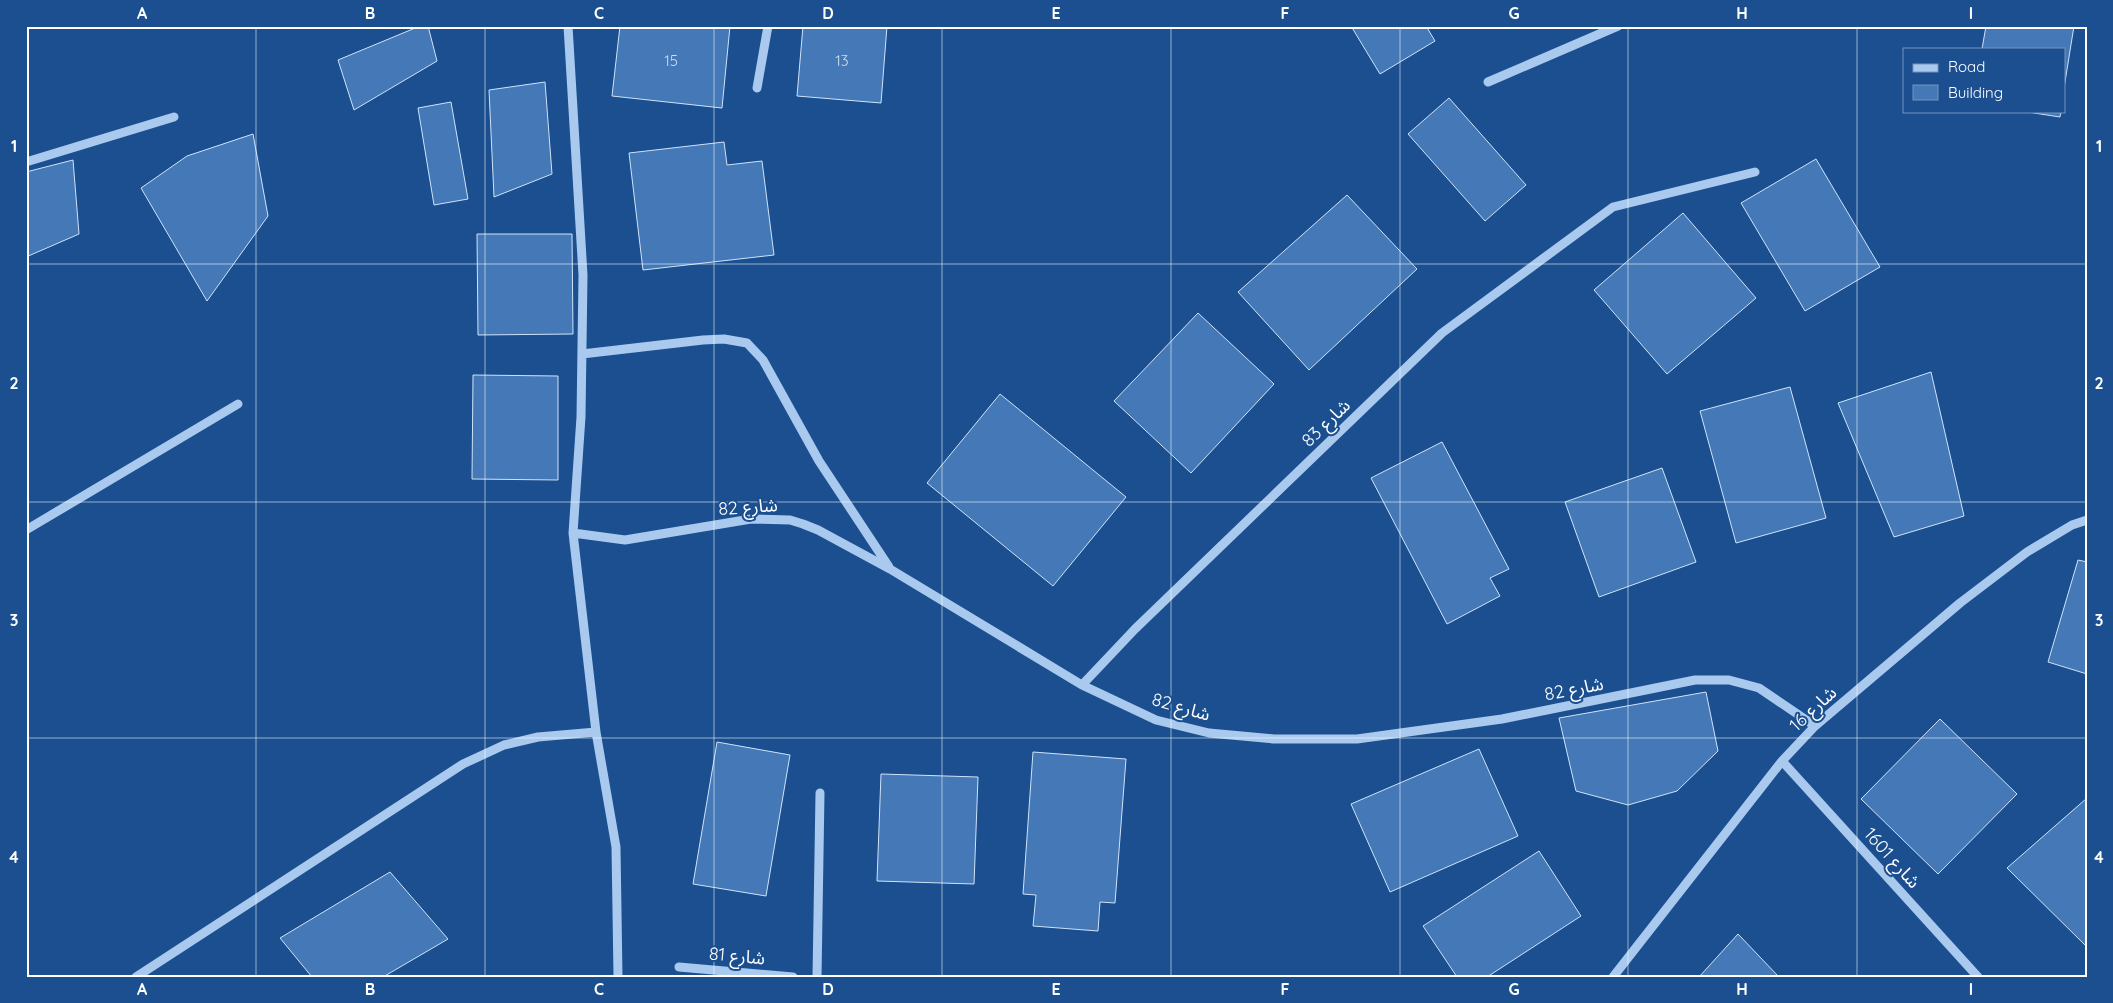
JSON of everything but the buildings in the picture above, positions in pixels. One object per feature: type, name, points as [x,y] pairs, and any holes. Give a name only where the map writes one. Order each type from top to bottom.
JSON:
[{"type":"street","points":[[568,26],[583,275],[582,417],[573,533],[596,732],[616,847],[618,977]]},
{"type":"street","points":[[757,88],[768,26]]},
{"type":"street","points":[[1488,82],[1618,26]]},
{"type":"street","points":[[26,162],[174,117]]},
{"type":"street","name":"شارع 83","points":[[1082,685],[1135,629],[1442,333],[1614,207],[1755,172]]},
{"type":"street","points":[[582,354],[717,339],[747,343],[762,360],[819,461],[890,569]]},
{"type":"street","points":[[26,530],[238,404]]},
{"type":"street","name":"شارع 82","points":[[573,533],[625,540],[751,519],[790,520],[818,530],[890,569],[1082,685],[1156,720],[1209,733],[1274,739],[1358,739],[1502,719],[1694,680],[1730,680],[1759,688],[1815,726]]},
{"type":"street","name":"شارع 16","points":[[1613,977],[1782,761],[1815,726],[1960,603],[2027,552],[2072,525],[2087,520]]},
{"type":"street","points":[[136,977],[463,764],[504,745],[538,737],[596,732]]},
{"type":"street","name":"شارع 1601","points":[[1782,761],[1978,977]]},
{"type":"street","points":[[817,977],[820,794]]},
{"type":"street","name":"شارع 81","points":[[679,967],[793,977]]}]
